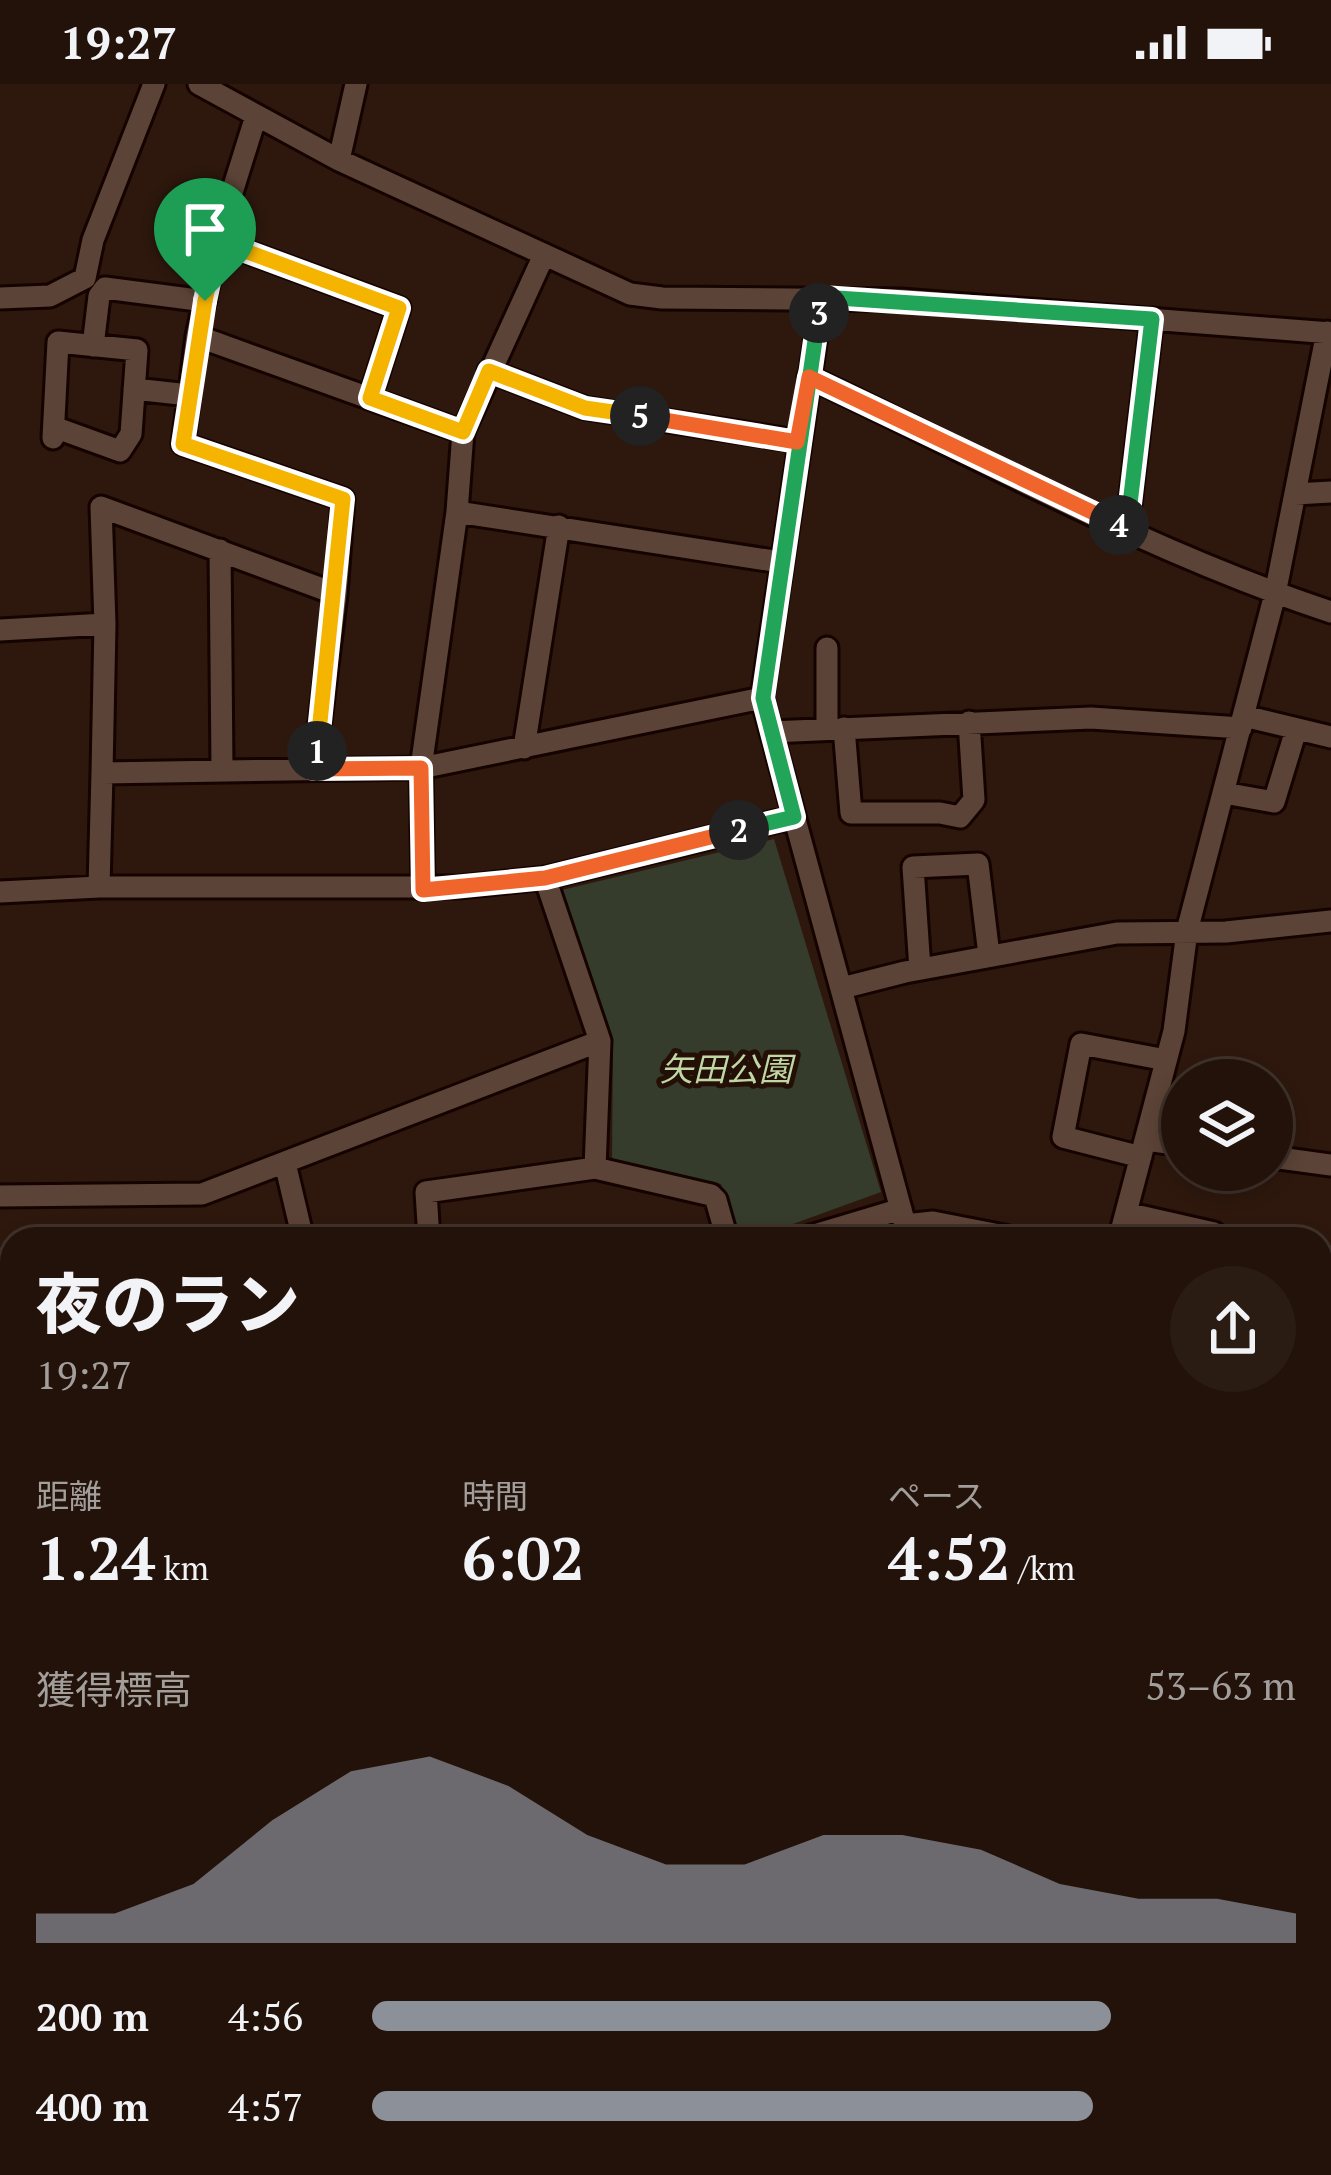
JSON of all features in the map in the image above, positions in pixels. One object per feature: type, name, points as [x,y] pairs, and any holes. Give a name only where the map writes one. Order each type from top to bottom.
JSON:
[{"type":"street","points":[[0,298],[50,296],[85,278],[93,240],[154,84]]},
{"type":"street","points":[[199,84],[339,160],[630,294],[822,297],[1329,333],[1275,593],[1186,931],[1166,1059]]},
{"type":"street","points":[[339,160],[356,84]]},
{"type":"street","points":[[256,116],[218,241],[197,336],[183,444],[343,499],[314,769]]},
{"type":"street","points":[[218,241],[399,308],[370,398]]},
{"type":"street","points":[[423,890],[421,768],[457,512],[463,432],[544,255]]},
{"type":"street","points":[[93,346],[99,296],[105,288],[205,301]]},
{"type":"street","points":[[822,297],[797,442],[763,698],[905,1224],[958,1227]]},
{"type":"street","points":[[1127,529],[1152,319]]},
{"type":"street","points":[[197,336],[463,432]]},
{"type":"street","points":[[58,342],[93,346],[137,350],[131,434],[120,451],[54,433],[58,342]]},
{"type":"street","points":[[489,371],[585,408],[797,442]]},
{"type":"street","points":[[809,377],[1127,529],[1331,612]]},
{"type":"street","points":[[134,388],[189,395]]},
{"type":"street","points":[[1295,494],[1331,492]]},
{"type":"street","points":[[99,887],[105,623],[101,507],[336,594]]},
{"type":"street","points":[[457,512],[780,562]]},
{"type":"street","points":[[524,748],[559,526]]},
{"type":"street","points":[[220,550],[222,769]]},
{"type":"street","points":[[0,630],[105,623]]},
{"type":"street","points":[[827,647],[851,813],[940,813],[960,818],[974,800],[969,722]]},
{"type":"street","points":[[102,773],[421,768],[763,698]]},
{"type":"street","points":[[771,732],[1091,718],[1242,722],[1331,737]]},
{"type":"street","points":[[1224,793],[1274,802],[1296,730]]},
{"type":"street","points":[[0,892],[99,887],[423,890],[545,878],[794,817]]},
{"type":"street","points":[[920,969],[913,867],[978,864],[989,955]]},
{"type":"street","points":[[545,878],[600,1041],[595,1168]]},
{"type":"street","points":[[842,988],[1117,933],[1226,932],[1331,920]]},
{"type":"street","points":[[0,1196],[202,1194],[600,1041]]},
{"type":"street","points":[[1161,1059],[1081,1044],[1063,1137],[1143,1149],[1161,1147]]},
{"type":"street","points":[[1122,1227],[1143,1149],[1161,1110]]},
{"type":"street","points":[[1293,1160],[1331,1165]]},
{"type":"street","points":[[285,1163],[300,1227]]},
{"type":"street","points":[[427,1227],[426,1192],[595,1168],[711,1195],[724,1227]]},
{"type":"street","points":[[1126,1213],[1188,1227]]},
{"type":"green space","name":"矢田公園","points":[[774,839],[881,1192],[785,1227],[733,1227],[721,1184],[612,1161],[613,1041],[562,890]]},
{"type":"route","points":[[205,301],[183,444],[343,499],[314,769],[421,768],[423,890],[545,878],[794,817],[763,698],[797,442],[822,297],[1152,319],[1127,529],[809,377],[797,442],[585,408],[489,371],[463,432],[370,398],[399,308],[218,241],[205,301]]}]
